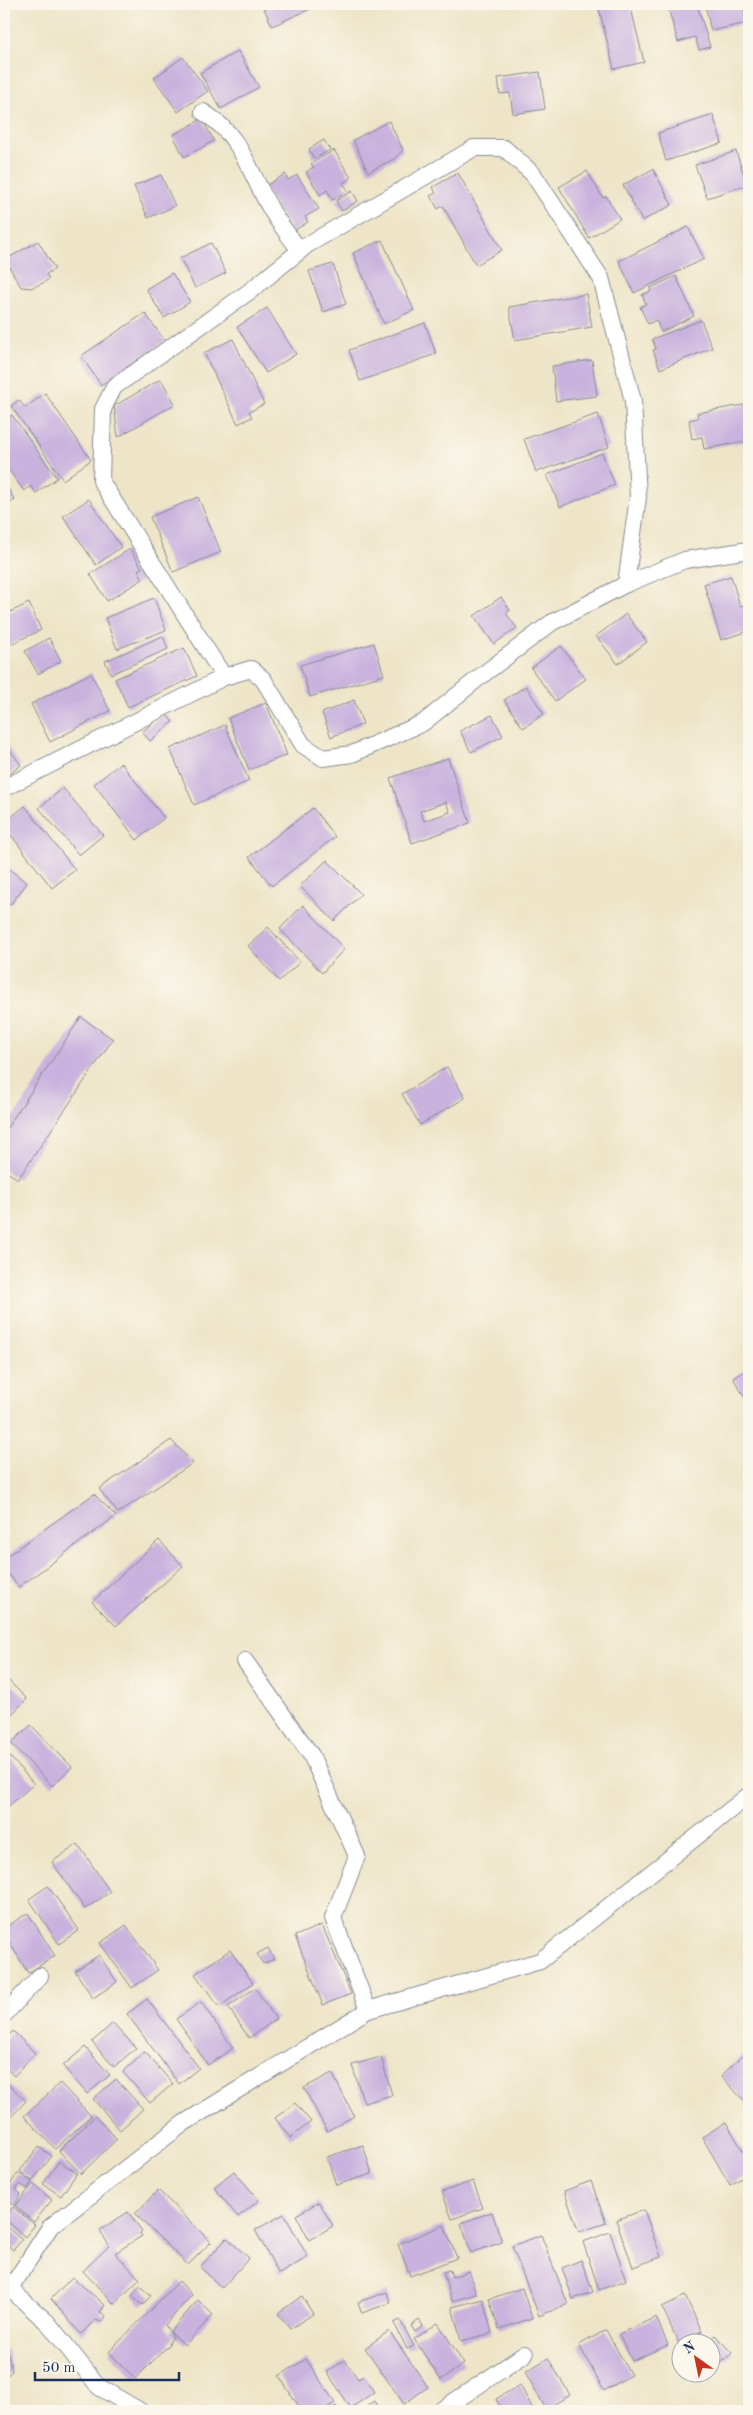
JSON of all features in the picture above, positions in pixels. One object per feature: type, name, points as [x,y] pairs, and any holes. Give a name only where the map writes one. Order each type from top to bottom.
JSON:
[{"type":"street","points":[[203,112],[218,122],[235,140],[269,207],[300,251]]},
{"type":"street","points":[[224,677],[101,481],[103,409],[114,387],[250,291],[300,251],[474,148],[504,148],[533,174],[601,278],[633,401],[638,496],[626,584]]},
{"type":"street","points":[[4,788],[224,677],[251,669],[263,679],[303,745],[324,758],[352,754],[423,723],[551,623],[626,584],[685,560],[749,550]]},
{"type":"street","points":[[246,1661],[311,1755],[357,1856],[334,1918],[368,2010]]},
{"type":"street","points":[[140,2411],[98,2387],[48,2323],[7,2291],[50,2226],[184,2123],[368,2010],[540,1961],[749,1795]]},
{"type":"street","points":[[4,2015],[40,1976]]},
{"type":"street","points":[[440,2411],[525,2354]]},
{"type":"building","points":[[262,4],[316,4],[317,6],[272,26]]},
{"type":"building","points":[[630,4],[644,62],[614,69],[599,9]]},
{"type":"building","points":[[667,4],[697,4],[710,47],[699,50],[695,37],[678,42]]},
{"type":"building","points":[[705,4],[743,4],[747,23],[711,31]]},
{"type":"building","points":[[238,51],[259,87],[221,109],[200,73]]},
{"type":"building","points":[[183,57],[208,91],[178,112],[154,78]]},
{"type":"building","points":[[540,72],[545,109],[513,114],[510,93],[500,94],[498,78]]},
{"type":"building","points":[[713,115],[722,143],[666,161],[658,133]]},
{"type":"building","points":[[202,119],[214,141],[184,157],[173,135]]},
{"type":"building","points":[[389,121],[403,150],[394,159],[368,172],[353,140]]},
{"type":"building","points":[[324,140],[330,150],[314,159],[309,149]]},
{"type":"building","points":[[334,150],[351,178],[343,183],[348,190],[333,200],[327,190],[320,195],[306,172],[314,167],[311,164]]},
{"type":"building","points":[[736,151],[747,185],[707,198],[695,165]]},
{"type":"building","points":[[653,169],[672,205],[642,221],[623,185]]},
{"type":"building","points":[[587,171],[603,198],[606,196],[620,219],[589,238],[559,187]]},
{"type":"building","points":[[458,173],[502,250],[476,265],[443,206],[438,209],[430,196],[436,193],[433,187]]},
{"type":"building","points":[[285,174],[288,180],[297,175],[319,209],[305,217],[308,222],[292,232],[264,187]]},
{"type":"building","points":[[161,175],[175,206],[148,218],[134,186]]},
{"type":"building","points":[[352,191],[358,201],[342,211],[336,201]]},
{"type":"building","points":[[688,227],[704,259],[634,293],[619,261]]},
{"type":"building","points":[[382,240],[414,310],[384,324],[353,253]]},
{"type":"building","points":[[38,241],[55,269],[46,274],[49,279],[43,283],[31,288],[21,287],[5,260]]},
{"type":"building","points":[[211,243],[226,273],[195,288],[180,258]]},
{"type":"building","points":[[333,264],[346,304],[323,312],[309,271]]},
{"type":"building","points":[[172,273],[190,302],[164,318],[146,289]]},
{"type":"building","points":[[676,276],[694,316],[661,332],[656,320],[648,324],[640,307],[646,304],[642,295],[651,291],[650,288]]},
{"type":"building","points":[[586,294],[592,327],[515,340],[509,307]]},
{"type":"building","points":[[267,308],[296,354],[266,373],[237,327]]},
{"type":"building","points":[[145,313],[165,341],[101,385],[81,356]]},
{"type":"building","points":[[701,320],[712,348],[660,369],[653,350],[656,349],[652,339]]},
{"type":"building","points":[[425,323],[436,354],[360,381],[349,350]]},
{"type":"building","points":[[233,339],[264,404],[249,412],[252,417],[238,424],[204,353]]},
{"type":"building","points":[[592,360],[597,396],[556,401],[552,366]]},
{"type":"building","points":[[161,379],[175,404],[118,437],[114,406]]},
{"type":"building","points":[[45,393],[91,460],[63,480],[11,406],[19,400],[25,408]]},
{"type":"building","points":[[749,404],[749,441],[704,449],[702,437],[692,439],[689,420],[698,418],[697,413]]},
{"type":"building","points":[[598,414],[609,447],[536,472],[524,439]]},
{"type":"building","points":[[12,415],[57,478],[36,493],[31,486],[24,491],[4,463],[4,421]]},
{"type":"building","points":[[602,453],[615,485],[560,507],[547,475]]},
{"type":"building","points":[[4,482],[15,500],[4,507]]},
{"type":"building","points":[[198,497],[221,552],[173,572],[150,517]]},
{"type":"building","points":[[89,499],[121,547],[96,565],[63,516]]},
{"type":"building","points":[[130,549],[142,568],[138,570],[143,579],[107,601],[90,574]]},
{"type":"building","points":[[731,576],[740,606],[749,603],[749,631],[721,640],[704,584]]},
{"type":"building","points":[[501,597],[510,610],[506,613],[517,628],[494,644],[474,616]]},
{"type":"building","points":[[154,598],[166,630],[117,649],[105,618]]},
{"type":"building","points":[[29,603],[41,630],[4,647],[4,615]]},
{"type":"building","points":[[626,614],[647,642],[618,664],[596,636]]},
{"type":"building","points":[[163,636],[168,649],[111,674],[105,661]]},
{"type":"building","points":[[49,638],[61,661],[38,674],[25,651]]},
{"type":"building","points":[[374,643],[384,675],[310,697],[300,665]]},
{"type":"building","points":[[561,646],[586,679],[555,701],[531,668]]},
{"type":"building","points":[[184,648],[197,676],[128,707],[115,679]]},
{"type":"building","points":[[91,673],[110,711],[50,742],[31,704]]},
{"type":"building","points":[[526,686],[544,714],[523,728],[504,700]]},
{"type":"building","points":[[354,700],[363,724],[331,737],[322,713]]},
{"type":"building","points":[[266,703],[287,755],[249,770],[228,718]]},
{"type":"building","points":[[165,713],[173,722],[150,741],[142,732]]},
{"type":"building","points":[[492,715],[503,736],[471,752],[460,731]]},
{"type":"building","points":[[225,725],[249,781],[194,805],[170,749]]},
{"type":"building","points":[[7,746],[21,765],[6,777],[4,774],[4,748]]},
{"type":"building","points":[[448,758],[470,823],[412,843],[390,778]],"holes":[[[446,802],[450,812],[424,821],[420,811]]]},
{"type":"building","points":[[121,763],[164,818],[137,840],[94,784]]},
{"type":"building","points":[[63,788],[103,835],[79,855],[39,808]]},
{"type":"building","points":[[25,806],[75,870],[52,888],[4,826],[4,823]]},
{"type":"building","points":[[313,808],[335,837],[272,886],[249,857]]},
{"type":"building","points":[[327,860],[361,894],[334,921],[300,886]]},
{"type":"building","points":[[4,865],[27,883],[10,905],[4,900]]},
{"type":"building","points":[[303,905],[344,949],[322,973],[280,929]]},
{"type":"building","points":[[268,927],[300,962],[279,981],[248,946]]},
{"type":"building","points":[[81,1017],[113,1039],[18,1179],[4,1170],[4,1132]]},
{"type":"building","points":[[447,1067],[465,1098],[420,1125],[402,1094]]},
{"type":"building","points":[[749,1368],[749,1404],[733,1378]]},
{"type":"building","points":[[171,1440],[193,1463],[118,1513],[99,1489]]},
{"type":"building","points":[[94,1494],[116,1516],[19,1587],[4,1568],[4,1558]]},
{"type":"building","points":[[159,1540],[183,1566],[116,1626],[92,1602]]},
{"type":"building","points":[[4,1676],[27,1699],[6,1720],[4,1717]]},
{"type":"building","points":[[31,1725],[72,1767],[52,1786],[11,1743]]},
{"type":"building","points":[[4,1750],[34,1784],[5,1809],[4,1807]]},
{"type":"building","points":[[78,1844],[110,1892],[85,1909],[52,1862]]},
{"type":"building","points":[[48,1886],[79,1930],[59,1944],[29,1899]]},
{"type":"building","points":[[28,1913],[55,1956],[28,1973],[4,1933],[4,1928]]},
{"type":"building","points":[[126,1925],[158,1970],[132,1988],[100,1943]]},
{"type":"building","points":[[322,1925],[351,1994],[323,2005],[295,1936]]},
{"type":"building","points":[[268,1948],[274,1959],[263,1964],[257,1954]]},
{"type":"building","points":[[4,1950],[9,1957],[4,1961]]},
{"type":"building","points":[[230,1950],[253,1983],[219,2007],[195,1974]]},
{"type":"building","points":[[99,1955],[117,1982],[93,1998],[75,1971]]},
{"type":"building","points":[[255,1988],[276,2019],[249,2038],[228,2007]]},
{"type":"building","points":[[147,1999],[199,2068],[179,2084],[127,2014]]},
{"type":"building","points":[[201,2002],[233,2048],[208,2065],[176,2019]]},
{"type":"building","points":[[113,2023],[136,2048],[114,2067],[92,2042]]},
{"type":"building","points":[[13,2031],[35,2053],[14,2076],[4,2066],[4,2041]]},
{"type":"building","points":[[85,2047],[110,2075],[87,2094],[63,2066]]},
{"type":"building","points":[[749,2051],[748,2105],[721,2076]]},
{"type":"building","points":[[145,2052],[173,2084],[150,2103],[123,2072]]},
{"type":"building","points":[[381,2057],[392,2095],[364,2103],[352,2065]]},
{"type":"building","points":[[332,2073],[354,2116],[327,2131],[304,2088]]},
{"type":"building","points":[[116,2079],[143,2109],[120,2130],[93,2099]]},
{"type":"building","points":[[4,2080],[26,2101],[4,2124]]},
{"type":"building","points":[[60,2083],[91,2116],[55,2149],[24,2116]]},
{"type":"building","points":[[295,2103],[311,2122],[290,2138],[275,2118]]},
{"type":"building","points":[[95,2116],[117,2139],[81,2174],[59,2151]]},
{"type":"building","points":[[726,2122],[749,2161],[749,2174],[730,2185],[702,2137]]},
{"type":"building","points":[[363,2145],[372,2174],[336,2185],[327,2157]]},
{"type":"building","points":[[39,2147],[52,2156],[32,2181],[20,2171]]},
{"type":"building","points":[[59,2161],[77,2173],[61,2196],[43,2184]]},
{"type":"building","points":[[234,2171],[259,2200],[238,2217],[214,2187]]},
{"type":"building","points":[[18,2173],[32,2182],[27,2189],[20,2184],[16,2190],[21,2194],[14,2205],[4,2197],[4,2193]]},
{"type":"building","points":[[473,2181],[483,2208],[452,2219],[442,2192]]},
{"type":"building","points":[[591,2181],[606,2223],[579,2232],[564,2191]]},
{"type":"building","points":[[33,2184],[52,2200],[34,2222],[15,2206]]},
{"type":"building","points":[[158,2190],[211,2242],[188,2265],[135,2214]]},
{"type":"building","points":[[319,2202],[333,2226],[309,2240],[296,2215]]},
{"type":"building","points":[[13,2207],[35,2225],[25,2237],[4,2218]]},
{"type":"building","points":[[644,2210],[661,2257],[633,2267],[616,2220]]},
{"type":"building","points":[[128,2212],[142,2231],[140,2233],[142,2236],[115,2253],[140,2279],[114,2304],[83,2271],[109,2246],[100,2230]]},
{"type":"building","points":[[492,2212],[502,2242],[471,2253],[461,2223]]},
{"type":"building","points":[[284,2214],[308,2257],[279,2274],[255,2230]]},
{"type":"building","points":[[444,2225],[457,2258],[410,2276],[398,2244]]},
{"type":"building","points":[[8,2228],[22,2240],[13,2250],[4,2242],[4,2232]]},
{"type":"building","points":[[610,2232],[626,2280],[599,2290],[583,2242]]},
{"type":"building","points":[[541,2235],[568,2304],[539,2316],[512,2246]]},
{"type":"building","points":[[227,2238],[249,2258],[222,2288],[200,2267]]},
{"type":"building","points":[[581,2260],[593,2292],[573,2299],[562,2268]]},
{"type":"building","points":[[450,2270],[452,2277],[469,2271],[476,2294],[452,2301],[443,2272]]},
{"type":"building","points":[[72,2277],[105,2305],[100,2312],[106,2316],[102,2322],[95,2320],[81,2334],[51,2299]]},
{"type":"building","points":[[179,2281],[192,2295],[165,2325],[173,2337],[169,2342],[170,2344],[135,2379],[109,2352]]},
{"type":"building","points":[[140,2286],[151,2296],[142,2305],[132,2296]]},
{"type":"building","points":[[522,2288],[532,2318],[499,2329],[489,2299]]},
{"type":"building","points":[[387,2292],[390,2303],[362,2313],[358,2302]]},
{"type":"building","points":[[302,2296],[313,2314],[290,2329],[278,2313]]},
{"type":"building","points":[[685,2296],[702,2331],[673,2332],[662,2307]]},
{"type":"building","points":[[483,2299],[492,2333],[461,2341],[452,2307]]},
{"type":"building","points":[[198,2300],[213,2315],[185,2345],[170,2332]]},
{"type":"building","points":[[656,2317],[668,2345],[632,2361],[619,2334]]},
{"type":"building","points":[[400,2320],[414,2346],[407,2349],[394,2323]]},
{"type":"building","points":[[419,2320],[423,2326],[415,2332],[411,2326]]},
{"type":"building","points":[[438,2323],[464,2364],[441,2380],[414,2339]]},
{"type":"building","points":[[606,2330],[631,2375],[604,2391],[579,2345]]},
{"type":"building","points":[[389,2331],[428,2387],[404,2404],[365,2348]]},
{"type":"building","points":[[720,2340],[732,2353],[720,2364]]},
{"type":"building","points":[[4,2347],[7,2351],[12,2371],[4,2378]]},
{"type":"building","points":[[548,2358],[570,2395],[546,2409],[525,2372]]},
{"type":"building","points":[[306,2359],[335,2403],[322,2411],[302,2411],[279,2376]]},
{"type":"building","points":[[345,2360],[358,2379],[364,2376],[374,2392],[351,2408],[327,2372]]},
{"type":"building","points":[[520,2385],[534,2411],[503,2411],[496,2399]]},
{"type":"building","points":[[375,2401],[381,2411],[360,2411]]},
{"type":"building","points":[[336,2406],[339,2411],[329,2411]]}]
